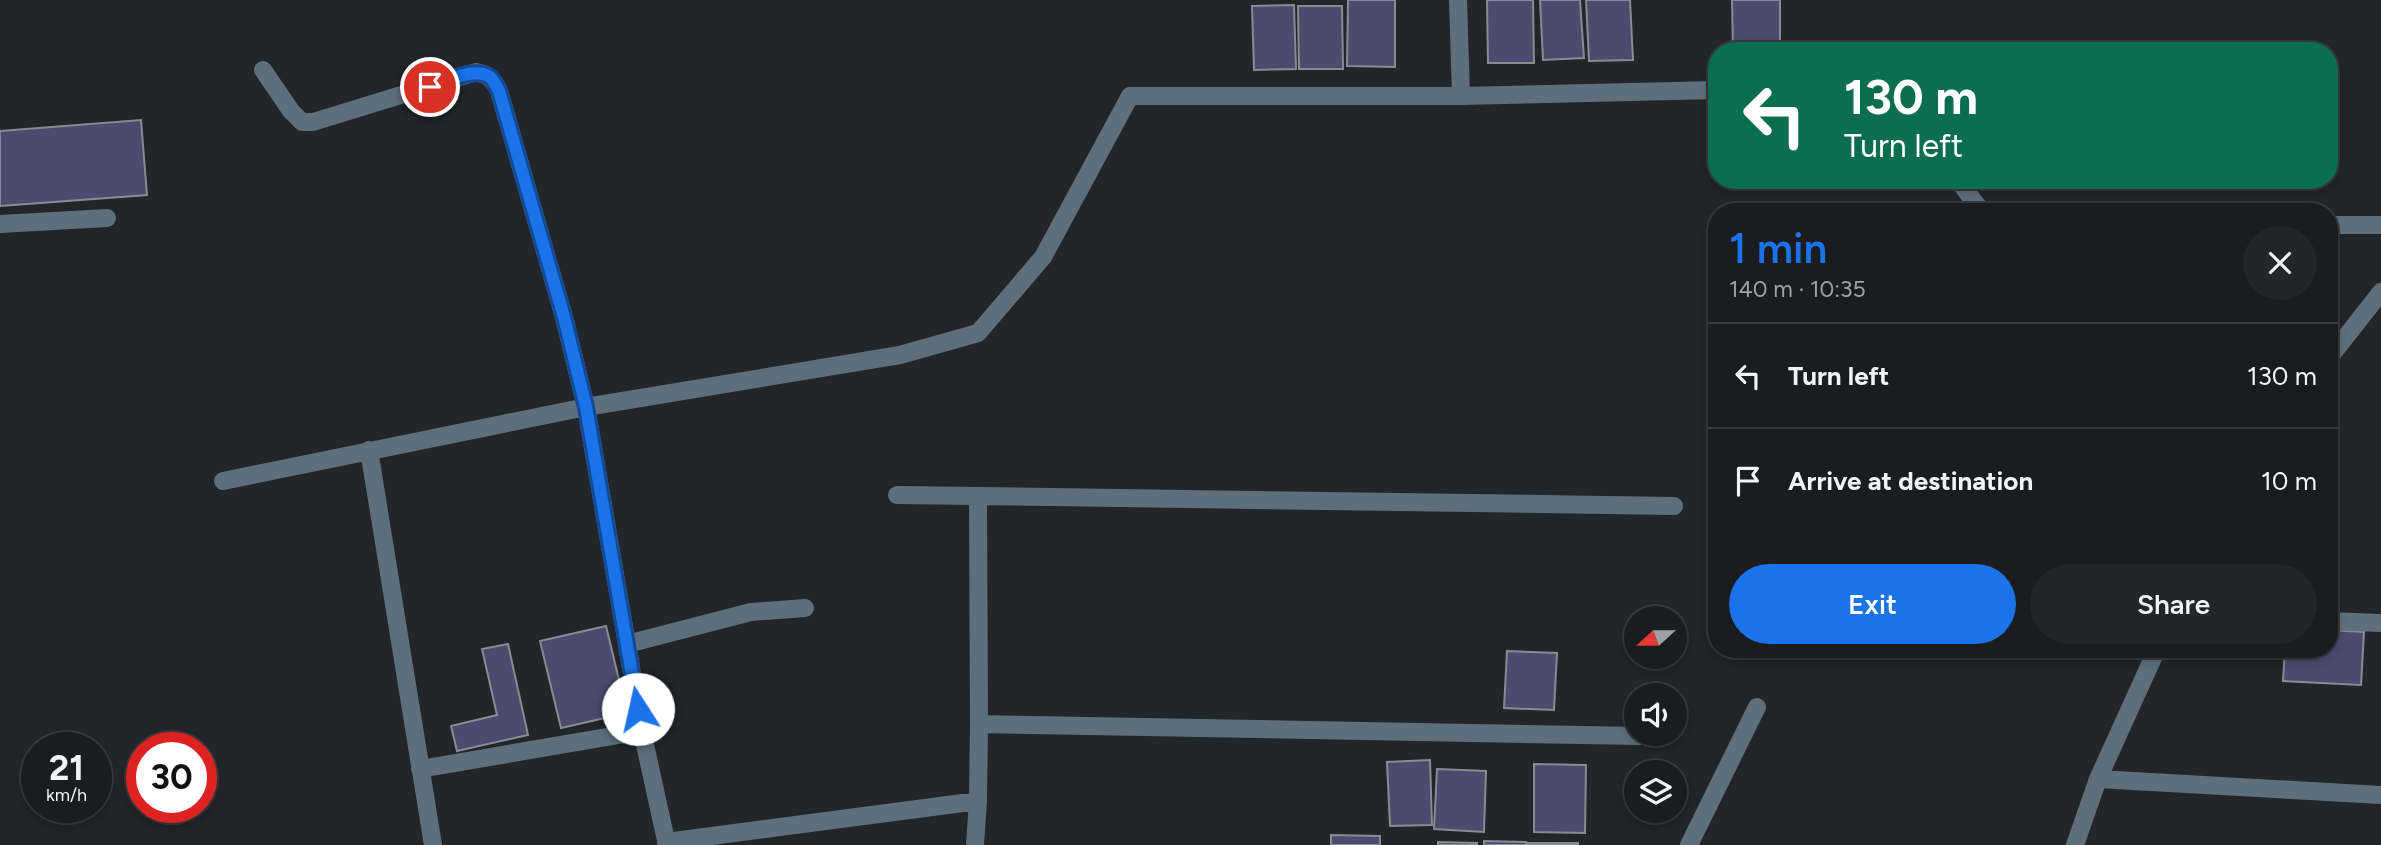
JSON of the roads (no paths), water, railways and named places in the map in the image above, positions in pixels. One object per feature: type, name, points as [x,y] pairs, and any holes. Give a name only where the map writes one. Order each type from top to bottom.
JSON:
[{"type":"street","points":[[1458,0],[1461,96]]},
{"type":"street","points":[[263,70],[291,111],[302,122],[313,122],[476,72],[493,79],[499,91],[564,317],[586,407],[642,731],[666,844],[978,801]]},
{"type":"street","points":[[223,481],[586,407],[900,355],[978,333],[1043,257],[1130,96],[1461,96],[1708,90]]},
{"type":"street","points":[[0,223],[107,218]]},
{"type":"street","points":[[2338,225],[2381,225]]},
{"type":"street","points":[[2338,347],[2380,296]]},
{"type":"street","points":[[369,450],[433,845]]},
{"type":"street","points":[[897,495],[1674,506]]},
{"type":"street","points":[[975,845],[979,723],[978,496]]},
{"type":"street","points":[[627,644],[751,612],[805,608]]},
{"type":"street","points":[[2338,622],[2381,624]]},
{"type":"street","points":[[2075,845],[2098,779],[2153,658]]},
{"type":"street","points":[[1689,845],[1757,707]]},
{"type":"street","points":[[979,723],[1624,736]]},
{"type":"street","points":[[420,769],[642,731]]},
{"type":"street","points":[[2098,779],[2381,795]]}]
